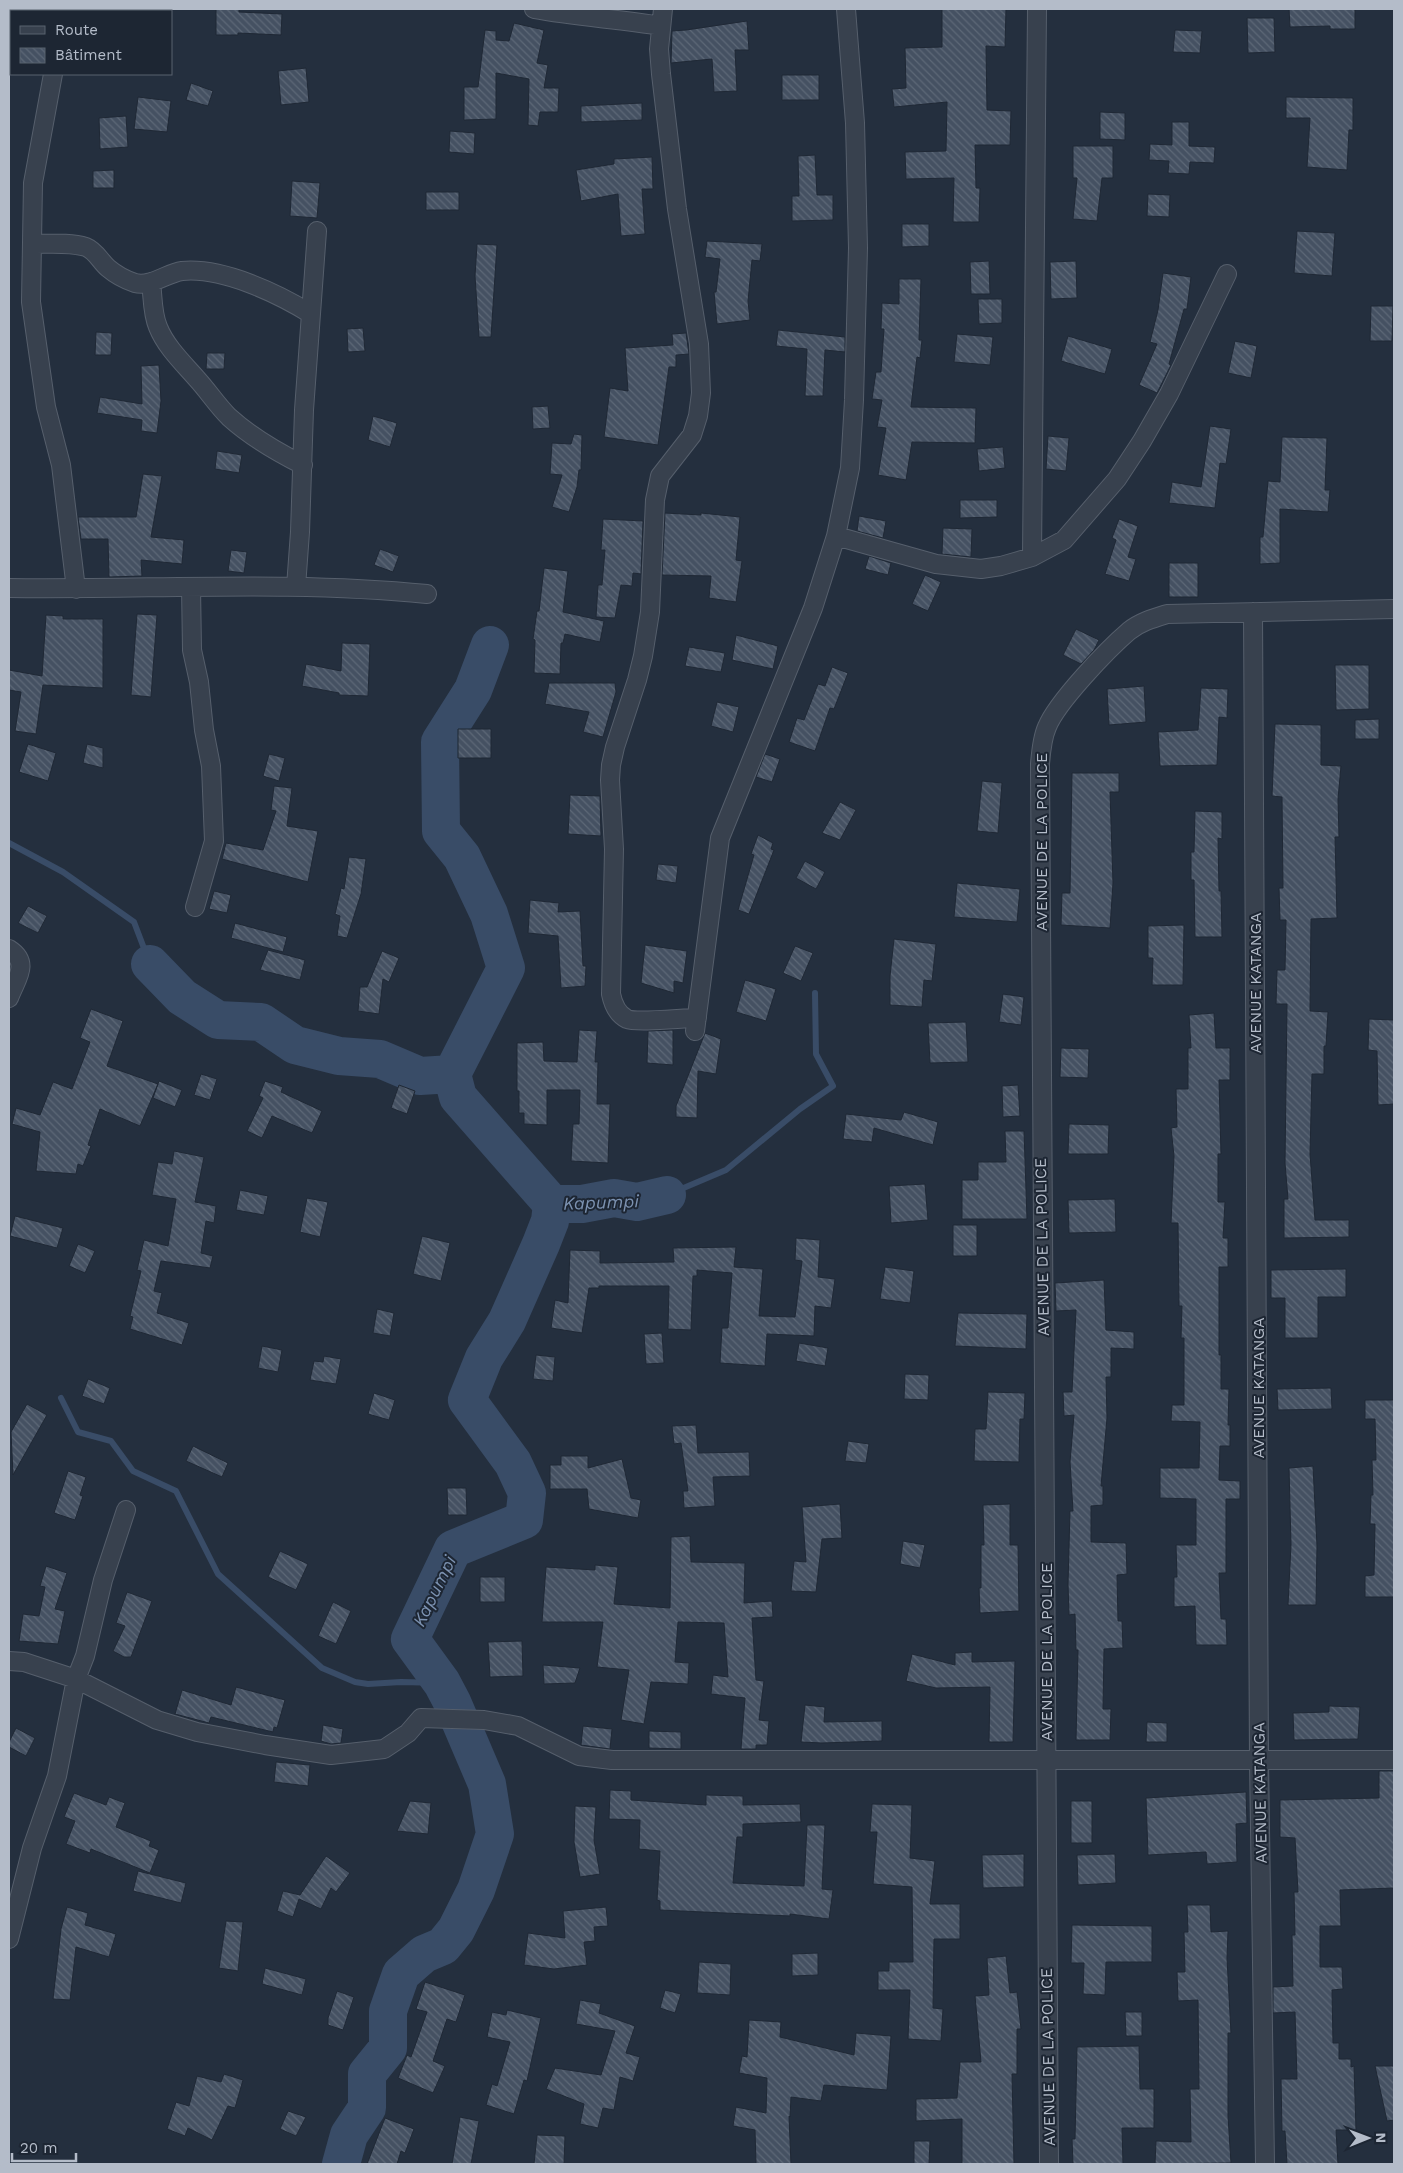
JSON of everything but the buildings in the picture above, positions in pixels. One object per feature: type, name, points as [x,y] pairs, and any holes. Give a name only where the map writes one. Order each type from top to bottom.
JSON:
[{"type":"street","points":[[534,9],[574,16],[618,19],[662,17],[659,49],[664,103],[677,209],[699,344],[701,393],[698,416],[692,435],[660,476],[655,500],[652,534],[650,612],[643,656],[611,765],[610,780],[614,849],[611,994],[612,1003],[616,1010],[630,1020],[696,1024],[720,838],[813,608],[836,536],[850,468],[858,257],[855,124],[846,9]]},
{"type":"street","points":[[1032,557],[1037,9]]},
{"type":"street","points":[[54,75],[34,183],[31,302],[46,407],[61,465],[76,589]]},
{"type":"street","points":[[296,587],[304,410],[316,231]]},
{"type":"street","points":[[32,244],[85,247],[94,252],[107,268],[121,277],[136,283],[151,282],[176,272],[199,269],[220,273],[282,298],[311,314]]},
{"type":"street","points":[[836,536],[936,564],[982,569],[1001,566],[1032,557],[1064,540],[1117,480],[1169,394],[1227,274]]},
{"type":"street","points":[[151,282],[154,313],[158,328],[167,344],[181,361],[225,412],[246,432],[303,465]]},
{"type":"street","points":[[191,587],[192,650],[199,682],[204,730],[211,766],[214,841],[196,907]]},
{"type":"street","points":[[9,588],[296,587],[427,594]]},
{"type":"street","name":"AVENUE DE LA POLICE","points":[[1049,2164],[1041,1110],[1040,764],[1042,745],[1046,727],[1061,704],[1130,630],[1148,619],[1167,614],[1394,609]]},
{"type":"street","name":"AVENUE KATANGA","points":[[1253,612],[1259,1761],[1265,2164]]},
{"type":"street","points":[[9,949],[21,961],[20,970],[9,998]]},
{"type":"street","points":[[9,1939],[32,1848],[58,1776],[76,1679],[85,1656],[103,1580],[126,1510]]},
{"type":"street","points":[[9,1661],[24,1662],[76,1679],[157,1720],[197,1732],[331,1755],[384,1748],[408,1733],[421,1718],[484,1720],[518,1726],[579,1756],[612,1760],[1394,1760]]},
{"type":"waterway","points":[[452,1074],[506,968],[489,914],[462,857],[441,831],[440,742],[473,690],[490,645]]},
{"type":"waterway","points":[[9,843],[63,872],[134,922],[150,964]]},
{"type":"waterway","points":[[150,964],[182,997],[218,1020],[261,1022],[295,1045],[339,1056],[380,1059],[420,1076],[452,1074],[458,1097],[552,1204]]},
{"type":"waterway","points":[[667,1195],[726,1170],[800,1109],[833,1086],[816,1054],[815,993]]},
{"type":"waterway","name":"Kapumpi","points":[[341,2164],[349,2135],[367,2108],[367,2074],[388,2048],[388,2011],[401,1974],[424,1954],[443,1946],[456,1930],[476,1890],[495,1834],[487,1784],[452,1702],[442,1683],[410,1639],[453,1549],[524,1520],[527,1493],[513,1463],[467,1400],[484,1358],[507,1321],[541,1244],[550,1221],[552,1204],[582,1204],[614,1198],[637,1202],[667,1195]]},
{"type":"waterway","points":[[61,1398],[78,1432],[111,1441],[133,1471],[176,1491],[218,1574],[322,1668],[355,1682],[368,1684],[401,1682],[442,1683]]}]
